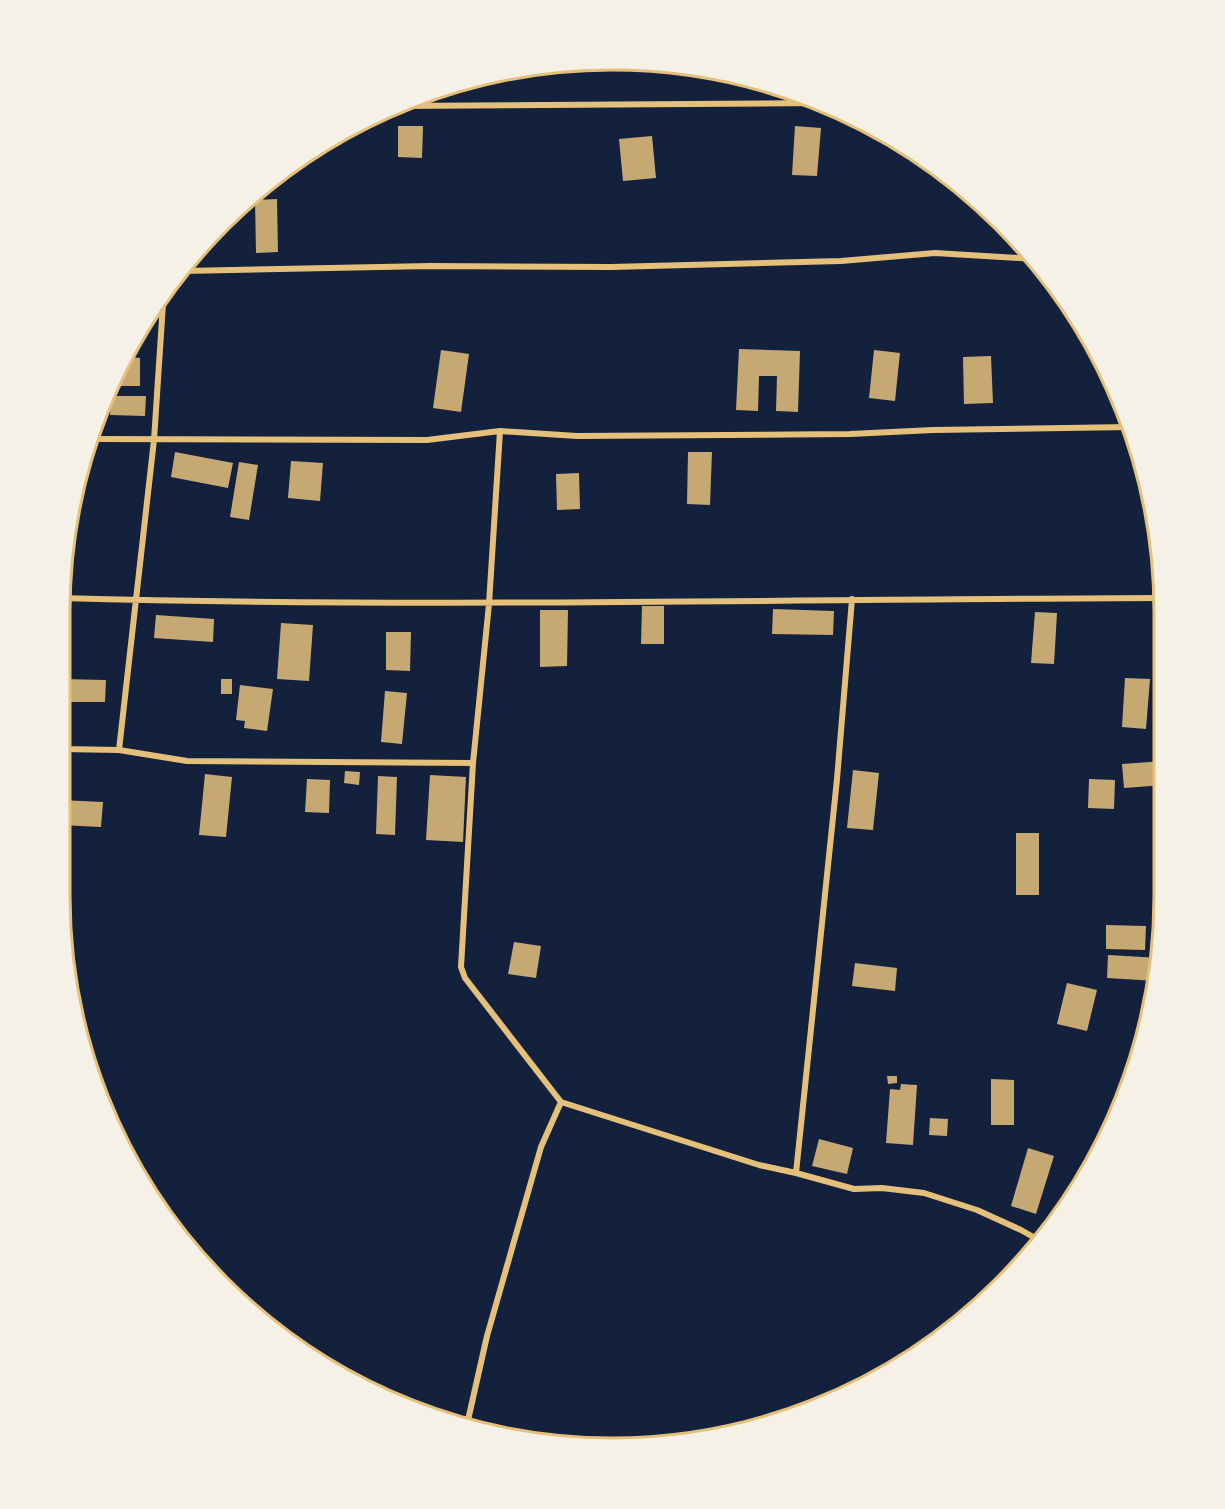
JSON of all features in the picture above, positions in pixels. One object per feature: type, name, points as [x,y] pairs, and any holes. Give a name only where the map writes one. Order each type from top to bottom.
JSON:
[{"type":"street","points":[[421,106],[798,103]]},
{"type":"street","points":[[193,271],[430,266],[611,267],[841,261],[935,253],[1023,258]]},
{"type":"street","points":[[119,750],[154,440],[163,310]]},
{"type":"street","points":[[99,439],[427,440],[500,431],[589,436],[850,434],[933,430],[1122,427]]},
{"type":"street","points":[[500,431],[489,604],[473,763],[461,967],[465,978],[561,1102],[759,1165],[854,1189],[882,1188],[924,1193],[977,1210],[1033,1237]]},
{"type":"street","points":[[71,598],[489,604],[1154,598]]},
{"type":"street","points":[[796,1173],[836,790],[852,599]]},
{"type":"street","points":[[70,749],[119,750],[187,761],[473,763]]},
{"type":"street","points":[[468,1419],[487,1336],[541,1147],[561,1102]]},
{"type":"building","points":[[398,126],[423,126],[422,158],[398,157]]},
{"type":"building","points":[[795,126],[821,128],[817,176],[792,175]]},
{"type":"building","points":[[652,136],[656,178],[623,181],[619,139]]},
{"type":"building","points":[[277,199],[278,252],[256,253],[255,205],[262,200]]},
{"type":"building","points":[[739,349],[800,351],[798,412],[776,411],[777,376],[759,376],[758,411],[736,410]]},
{"type":"building","points":[[441,350],[469,354],[461,412],[433,408]]},
{"type":"building","points":[[874,350],[900,353],[895,401],[869,398]]},
{"type":"building","points":[[991,356],[993,403],[964,404],[963,357]]},
{"type":"building","points":[[134,357],[140,358],[140,386],[120,386]]},
{"type":"building","points":[[116,396],[146,396],[145,416],[110,415]]},
{"type":"building","points":[[175,452],[233,463],[228,488],[171,477]]},
{"type":"building","points":[[688,452],[712,452],[710,505],[687,504]]},
{"type":"building","points":[[291,461],[323,463],[320,501],[288,498]]},
{"type":"building","points":[[239,462],[258,465],[249,520],[230,517]]},
{"type":"building","points":[[579,473],[580,509],[557,510],[556,474]]},
{"type":"building","points":[[642,606],[664,606],[664,644],[641,644]]},
{"type":"building","points":[[773,609],[834,611],[833,635],[772,634]]},
{"type":"building","points":[[540,610],[568,610],[567,666],[540,667]]},
{"type":"building","points":[[1035,612],[1057,613],[1054,664],[1031,663]]},
{"type":"building","points":[[156,615],[214,619],[213,642],[154,638]]},
{"type":"building","points":[[281,623],[313,625],[309,681],[277,679]]},
{"type":"building","points":[[386,632],[411,632],[410,671],[386,670]]},
{"type":"building","points":[[1125,678],[1150,679],[1146,729],[1122,727]]},
{"type":"building","points":[[70,679],[106,680],[105,702],[70,702]]},
{"type":"building","points":[[221,679],[232,679],[232,694],[221,694]]},
{"type":"building","points":[[240,685],[273,689],[267,731],[244,728],[245,721],[236,720]]},
{"type":"building","points":[[385,691],[407,693],[402,744],[381,742]]},
{"type":"building","points":[[1154,762],[1154,786],[1124,788],[1122,764]]},
{"type":"building","points":[[853,770],[879,773],[873,830],[847,828]]},
{"type":"building","points":[[345,771],[360,772],[359,785],[344,783]]},
{"type":"building","points":[[205,774],[232,777],[226,837],[199,835]]},
{"type":"building","points":[[430,775],[466,777],[463,842],[426,840]]},
{"type":"building","points":[[378,776],[397,777],[395,835],[376,834]]},
{"type":"building","points":[[307,779],[330,780],[329,813],[305,812]]},
{"type":"building","points":[[1089,779],[1115,780],[1114,809],[1088,808]]},
{"type":"building","points":[[70,800],[103,802],[101,827],[70,825]]},
{"type":"building","points":[[1016,833],[1039,833],[1039,895],[1016,895]]},
{"type":"building","points":[[1106,925],[1146,926],[1145,950],[1106,949]]},
{"type":"building","points":[[514,942],[541,946],[536,978],[508,974]]},
{"type":"building","points":[[1108,955],[1151,957],[1148,980],[1107,978]]},
{"type":"building","points":[[855,963],[897,968],[895,991],[852,986]]},
{"type":"building","points":[[1067,983],[1097,990],[1087,1031],[1057,1024]]},
{"type":"building","points":[[887,1076],[897,1076],[897,1083],[888,1084]]},
{"type":"building","points":[[991,1079],[1014,1080],[1014,1125],[991,1125]]},
{"type":"building","points":[[901,1084],[917,1085],[913,1145],[886,1143],[890,1089],[900,1090]]},
{"type":"building","points":[[930,1118],[948,1119],[947,1136],[929,1135]]},
{"type":"building","points":[[819,1139],[853,1148],[847,1174],[812,1166]]},
{"type":"building","points":[[1028,1148],[1054,1156],[1036,1214],[1011,1206]]}]
